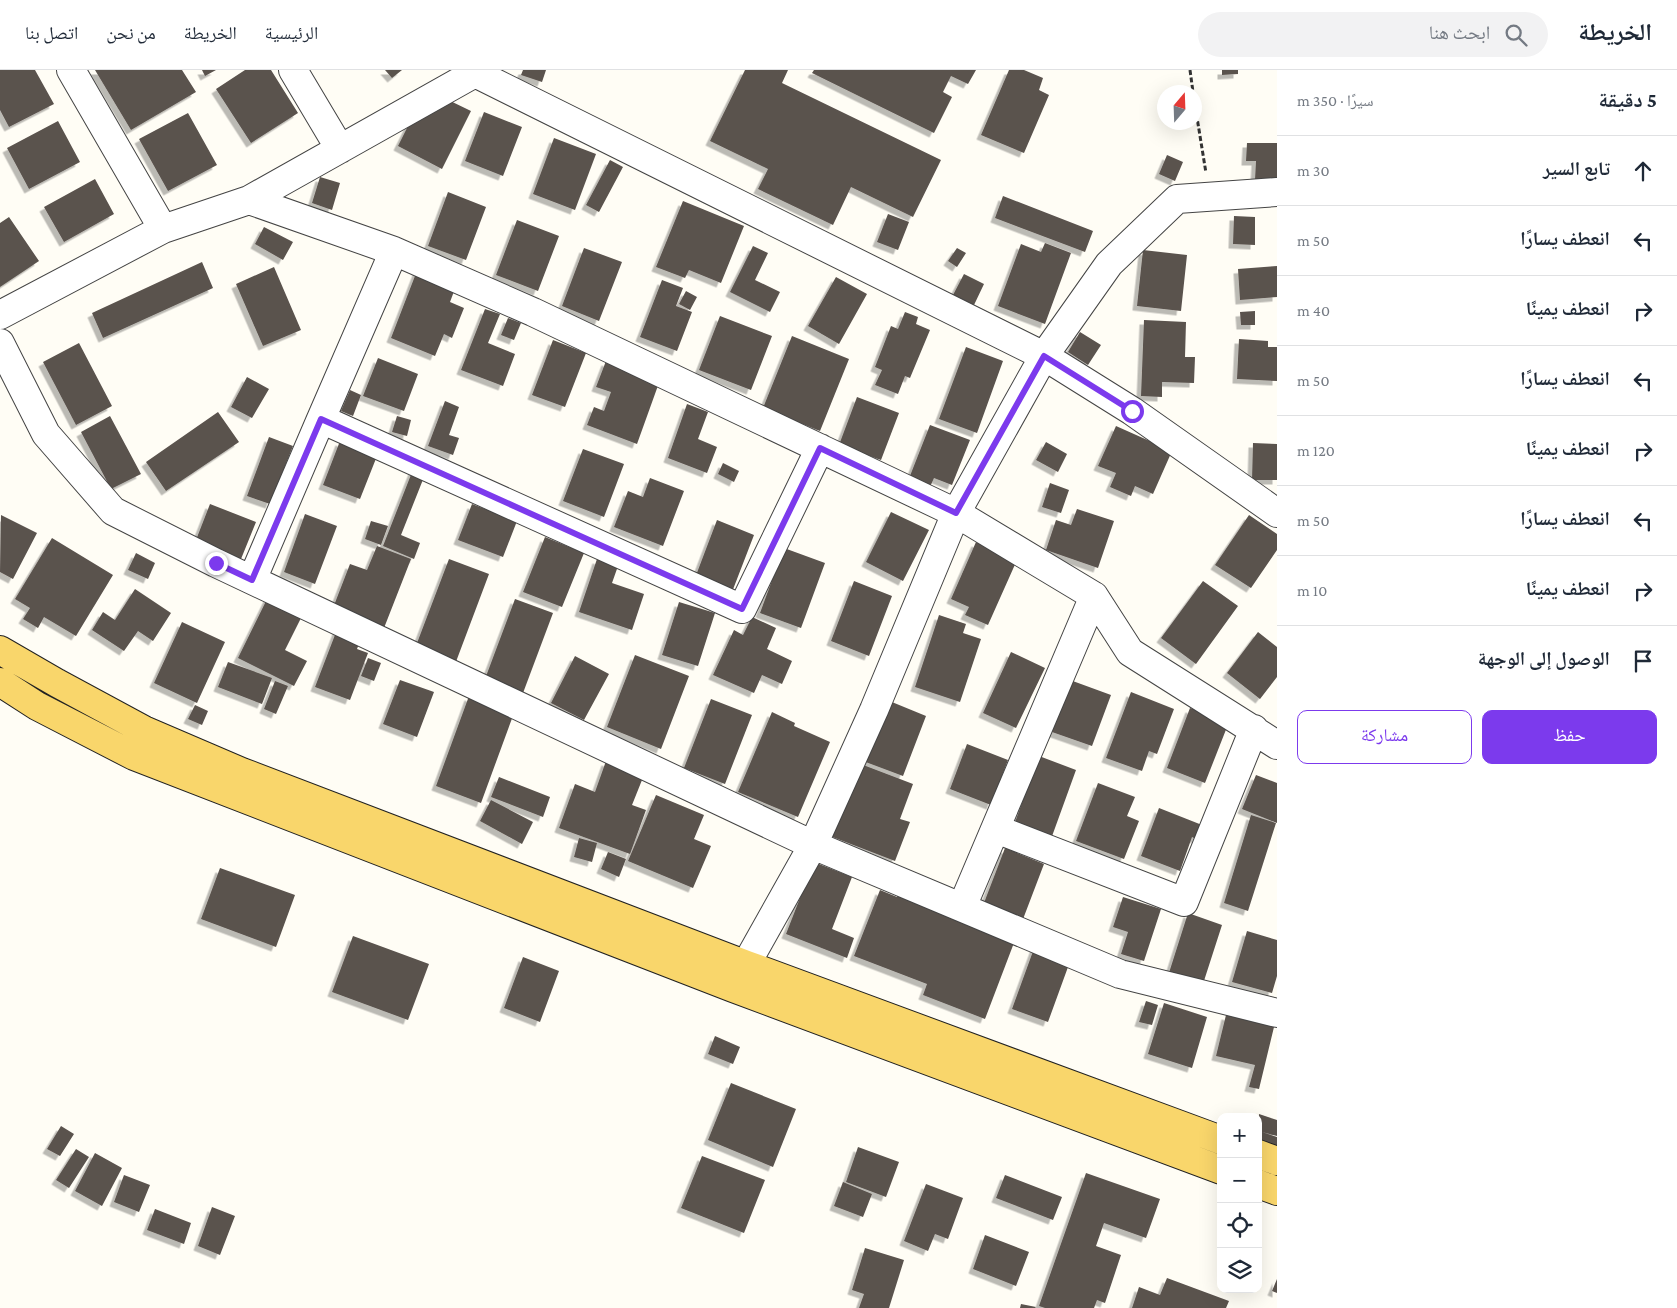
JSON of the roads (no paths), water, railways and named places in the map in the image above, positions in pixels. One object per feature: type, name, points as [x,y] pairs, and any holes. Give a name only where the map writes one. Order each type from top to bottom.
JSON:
[{"type":"main road","points":[[0,650],[144,730],[242,772],[1217,1168]]},
{"type":"main road","points":[[0,682],[37,706],[134,756],[740,976],[1217,1139]]},
{"type":"main road","points":[[1262,1155],[1277,1161]]},
{"type":"main road","points":[[1262,1185],[1277,1191]]},
{"type":"street","points":[[70,70],[163,230]]},
{"type":"street","points":[[293,70],[340,149]]},
{"type":"street","points":[[0,315],[163,230],[249,200],[475,73],[1044,356],[1132,411],[1277,513]]},
{"type":"street","points":[[740,976],[813,845],[874,710],[956,513],[1044,356],[1109,264],[1177,199],[1277,192]]},
{"type":"street","points":[[249,200],[394,251],[533,312],[956,513],[1094,596],[1130,652],[1277,745]]},
{"type":"street","points":[[252,580],[394,251]]},
{"type":"street","points":[[0,343],[46,434],[113,511],[252,580],[813,845],[1120,974],[1277,1013]]},
{"type":"street","points":[[321,419],[742,609],[820,448]]},
{"type":"street","points":[[962,907],[1094,596]]},
{"type":"street","points":[[996,829],[1184,902],[1254,730]]}]
